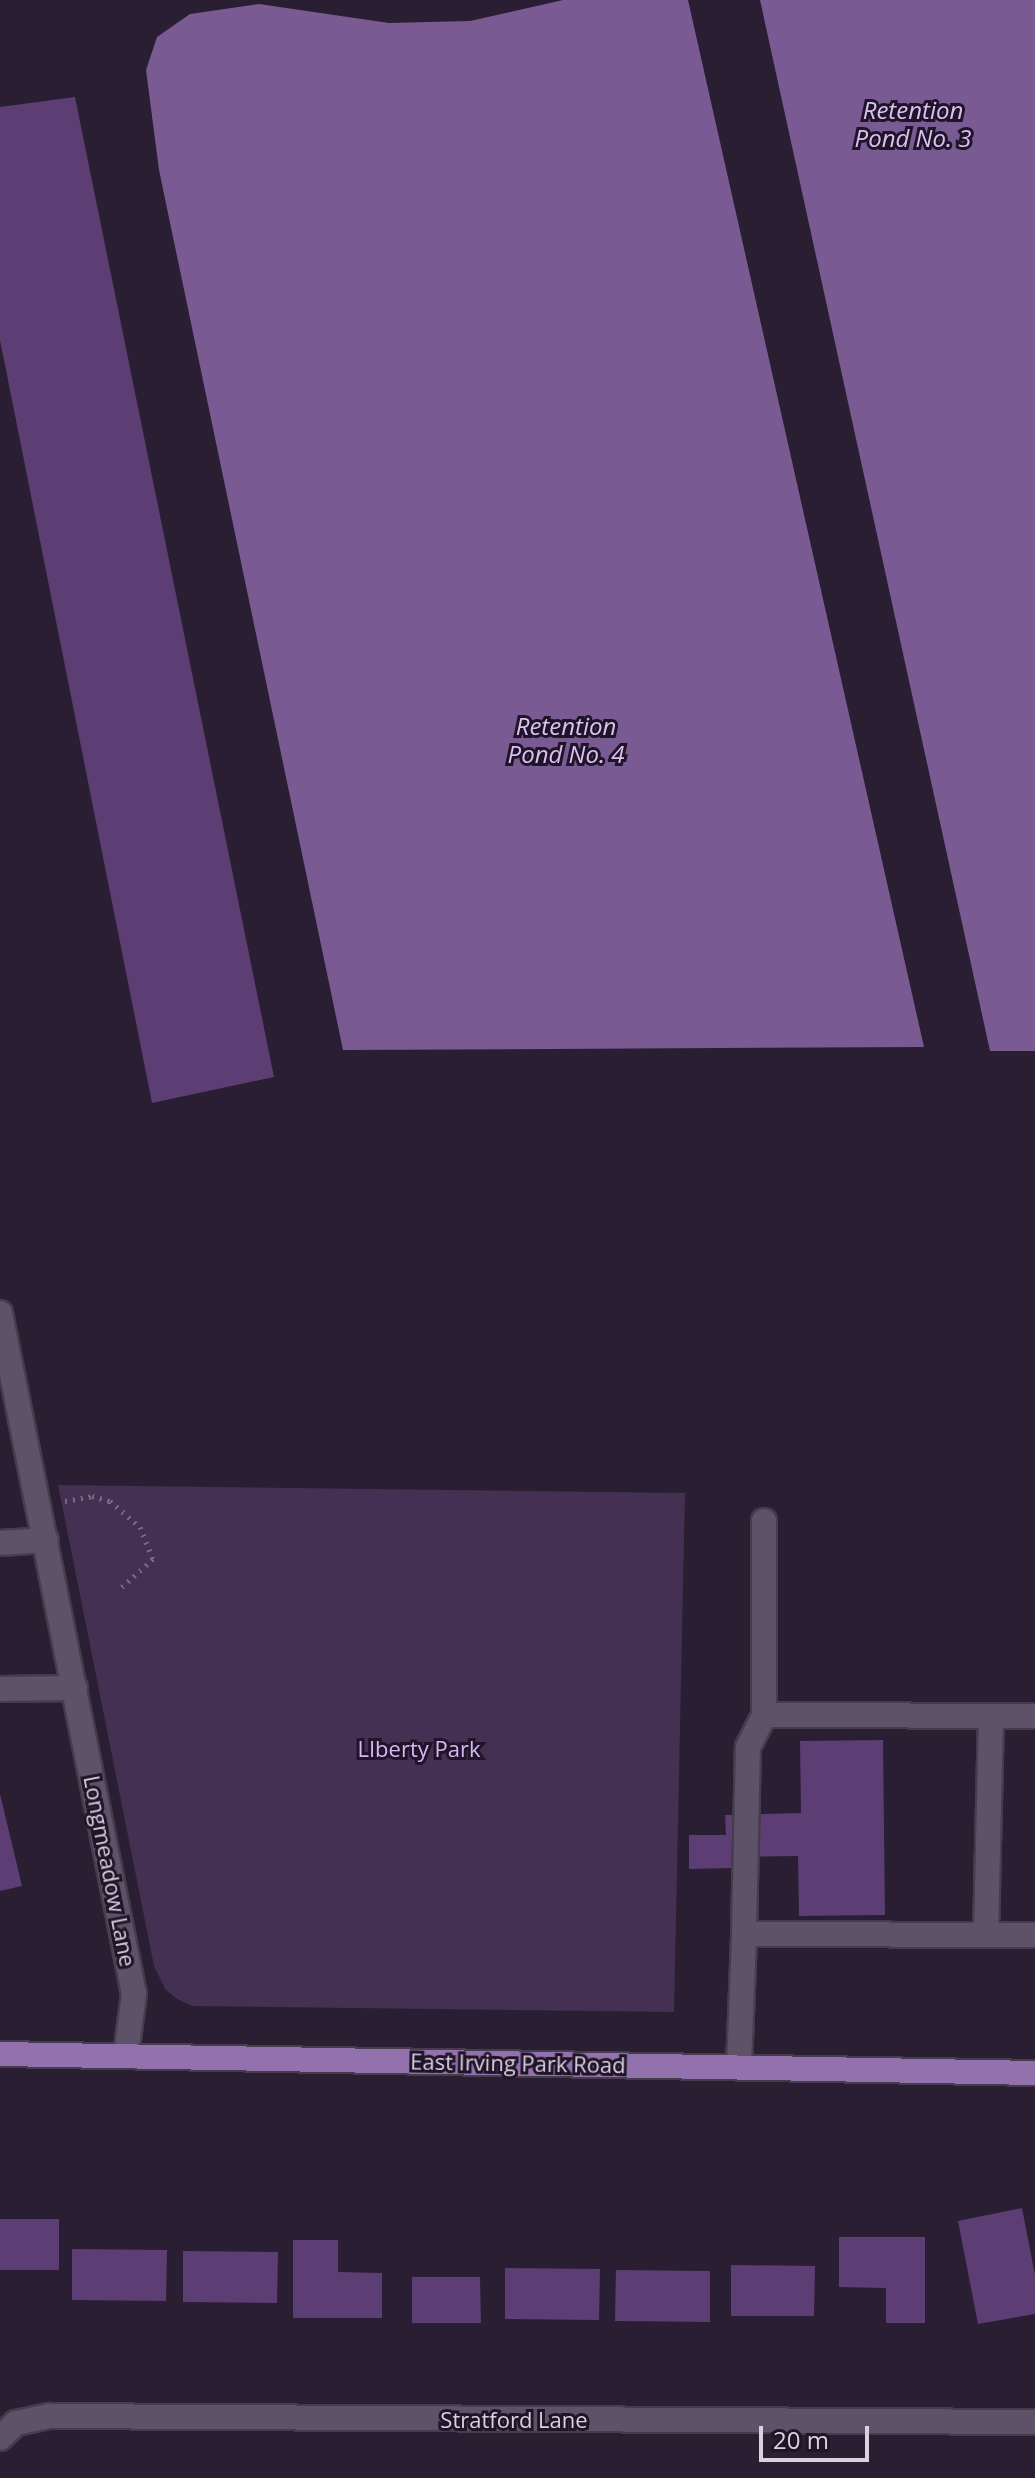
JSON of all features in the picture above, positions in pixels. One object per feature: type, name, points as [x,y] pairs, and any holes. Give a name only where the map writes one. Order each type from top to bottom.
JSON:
[{"type":"main road","name":"East Irving Park Road","points":[[0,2054],[1035,2073]]},
{"type":"street","name":"Longmeadow Lane","points":[[0,1313],[134,1994],[126,2055]]},
{"type":"street","points":[[739,2067],[748,1747],[764,1715],[764,1521]]},
{"type":"street","points":[[0,1543],[46,1540]]},
{"type":"street","points":[[0,1689],[75,1688]]},
{"type":"street","points":[[764,1715],[1035,1716]]},
{"type":"street","points":[[986,1935],[991,1716]]},
{"type":"street","points":[[744,1934],[1035,1935]]},
{"type":"street","name":"Stratford Lane","points":[[0,2438],[16,2423],[50,2416],[1035,2422]]},
{"type":"path","points":[[61,1502],[92,1496],[110,1501],[140,1527],[153,1559],[122,1587]]},
{"type":"green space","name":"LIberty Park","points":[[58,1485],[685,1493],[674,2012],[192,2006],[165,1989],[154,1966]]},
{"type":"water","name":"Retention Pond No. 4","points":[[563,0],[688,0],[924,1047],[343,1050],[159,170],[146,70],[157,37],[190,14],[259,4],[389,23],[470,21]]},
{"type":"water","name":"Retention Pond No. 3","points":[[760,0],[1035,0],[1035,1051],[990,1051]]},
{"type":"building","points":[[75,97],[274,1077],[152,1103],[0,340],[0,107]]},
{"type":"building","points":[[883,1740],[885,1915],[799,1916],[798,1856],[732,1857],[732,1868],[689,1869],[689,1835],[726,1835],[725,1815],[801,1813],[800,1741]]},
{"type":"building","points":[[0,1794],[22,1886],[0,1891]]},
{"type":"building","points":[[1022,2208],[1035,2275],[1035,2314],[978,2324],[958,2221]]},
{"type":"building","points":[[0,2219],[59,2219],[59,2270],[0,2270]]},
{"type":"building","points":[[839,2237],[925,2237],[925,2323],[886,2323],[886,2288],[839,2287]]},
{"type":"building","points":[[293,2240],[338,2240],[338,2272],[382,2273],[382,2318],[293,2318]]},
{"type":"building","points":[[72,2249],[167,2250],[166,2301],[72,2300]]},
{"type":"building","points":[[183,2251],[278,2252],[277,2303],[183,2302]]},
{"type":"building","points":[[731,2265],[815,2266],[814,2316],[731,2316]]},
{"type":"building","points":[[505,2268],[600,2269],[599,2320],[505,2319]]},
{"type":"building","points":[[616,2270],[710,2271],[710,2322],[615,2321]]},
{"type":"building","points":[[412,2277],[480,2277],[481,2323],[412,2323]]}]
